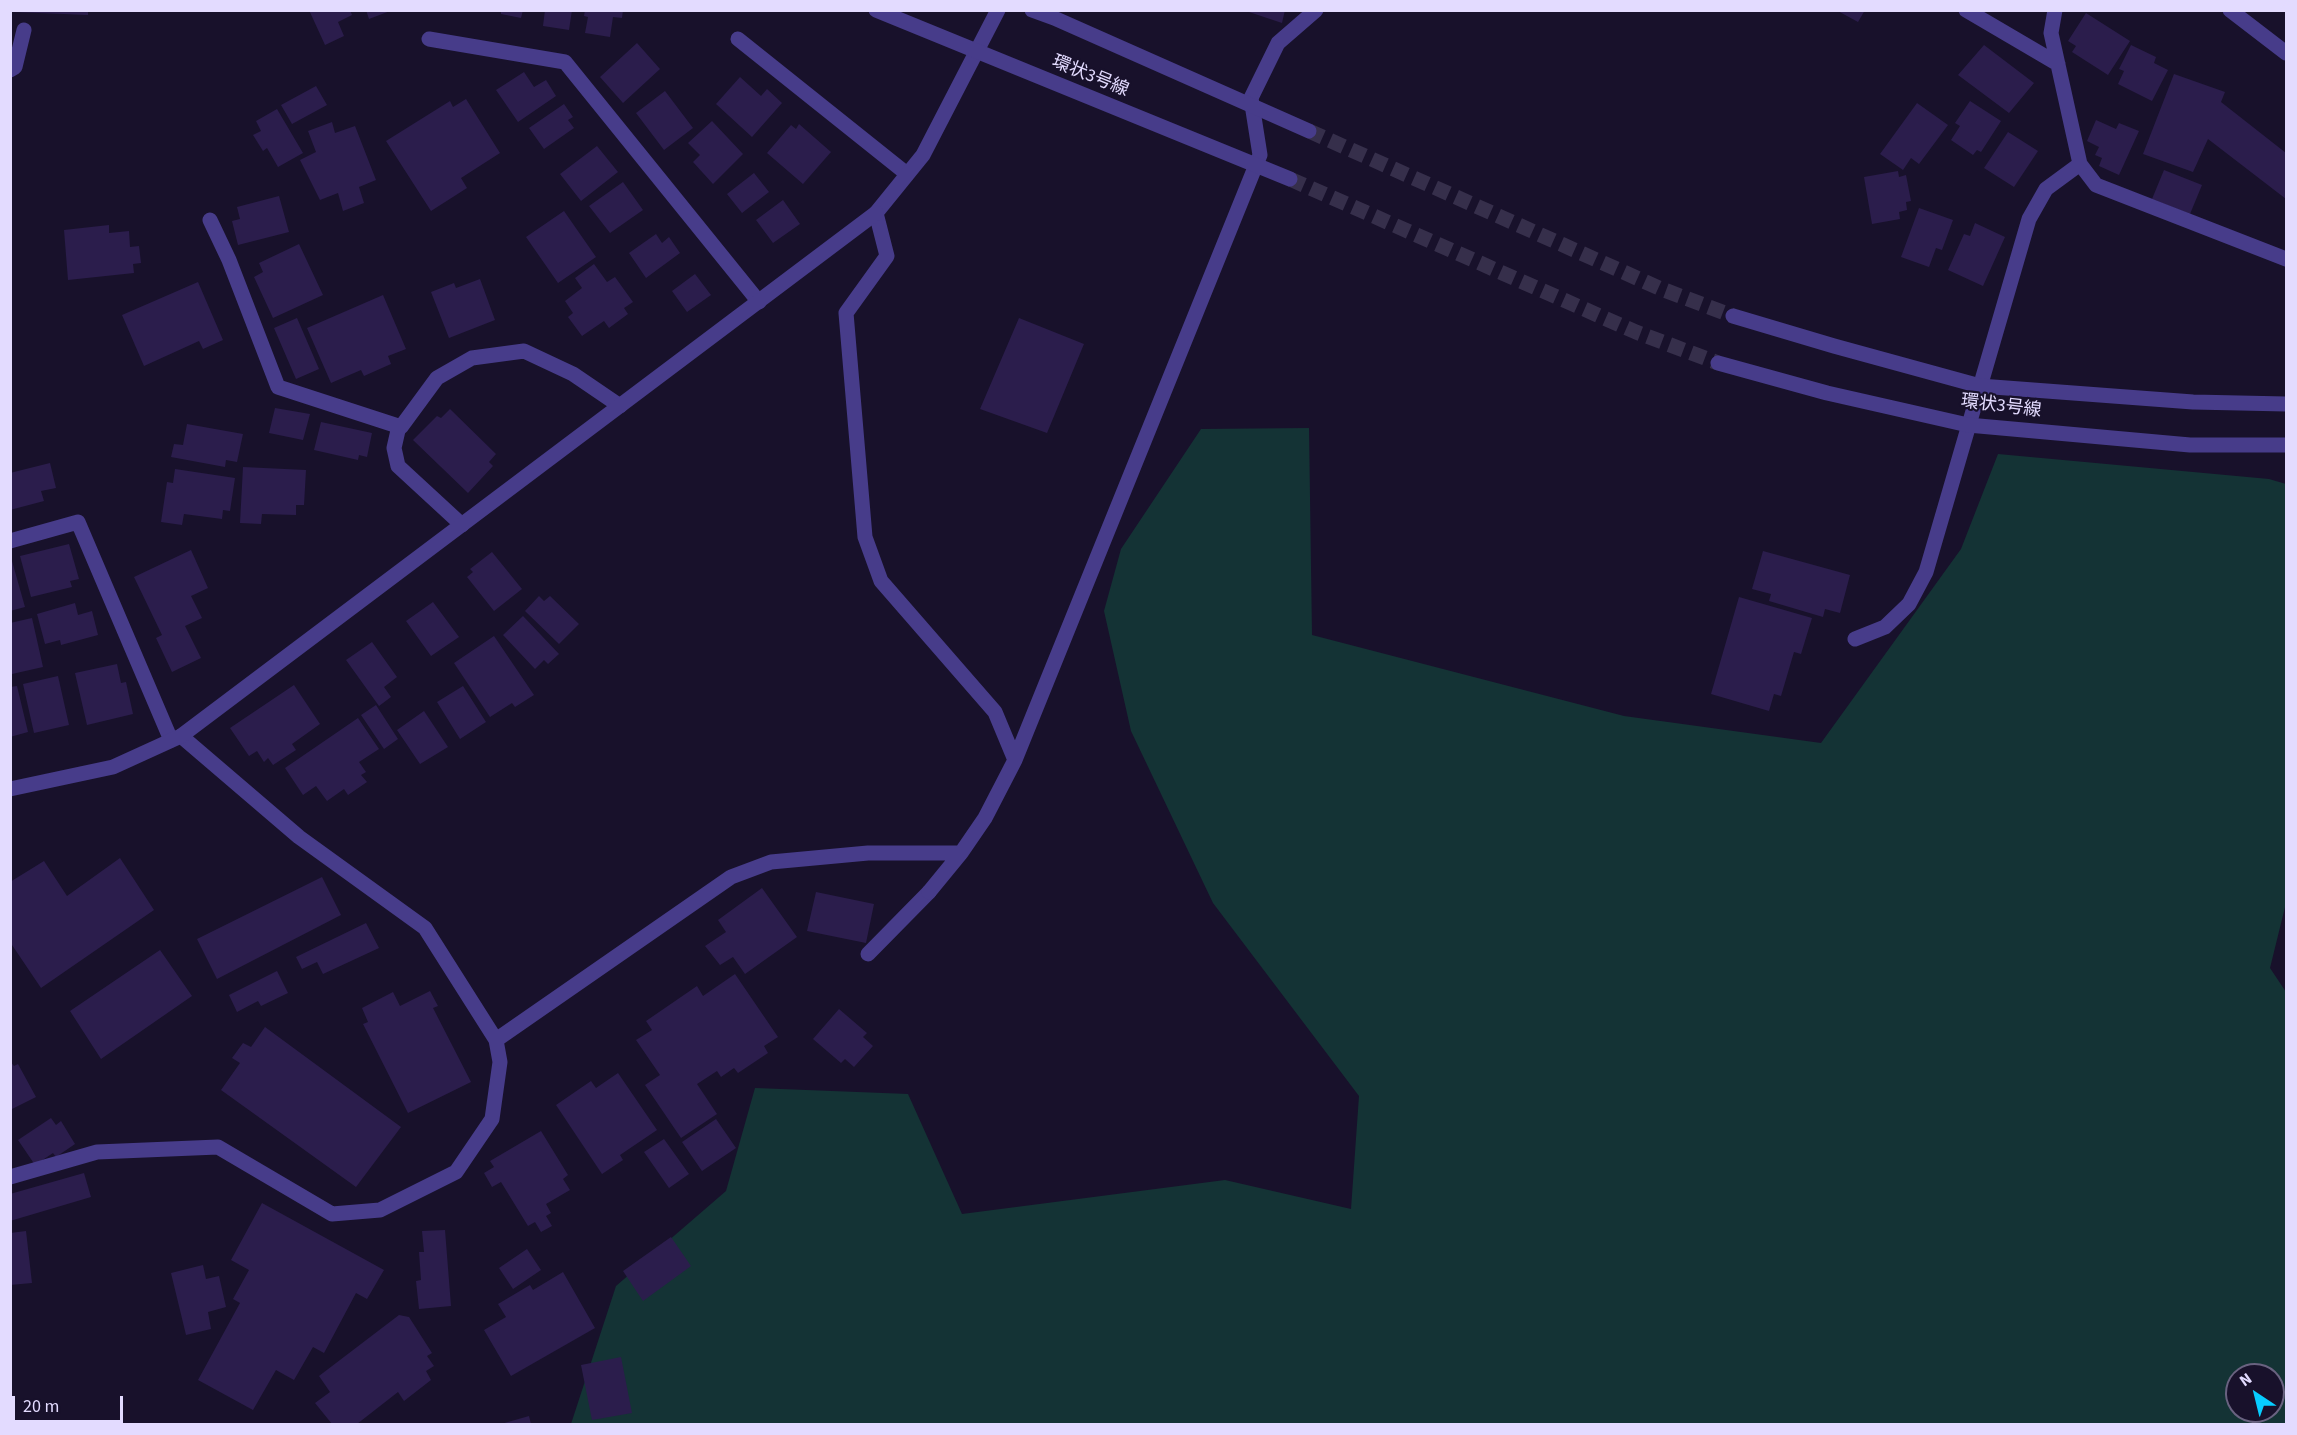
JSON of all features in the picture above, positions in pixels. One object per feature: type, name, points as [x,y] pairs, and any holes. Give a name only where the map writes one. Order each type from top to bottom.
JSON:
[{"type":"street","name":"環状3号線","points":[[876,10],[1290,179]]},
{"type":"street","points":[[10,789],[113,766],[176,738],[759,303],[876,213],[923,155],[998,10]]},
{"type":"street","name":"環状3号線","points":[[1032,10],[1309,131]]},
{"type":"street","points":[[868,954],[929,892],[962,852],[985,818],[1015,760],[1260,155],[1251,98],[1278,43],[1316,10]]},
{"type":"street","points":[[1966,10],[2058,64]]},
{"type":"street","points":[[2055,10],[2051,33],[2080,164],[2096,186],[2286,260]]},
{"type":"street","points":[[2230,10],[2286,53]]},
{"type":"street","points":[[10,70],[15,67],[24,30]]},
{"type":"street","points":[[429,39],[565,62],[759,303]]},
{"type":"street","points":[[738,39],[908,174]]},
{"type":"street","points":[[1855,639],[1885,627],[1909,604],[1926,572],[2029,219],[2046,189],[2080,164]]},
{"type":"street","points":[[876,213],[887,256],[846,313],[865,537],[881,581],[995,712],[1015,760]]},
{"type":"street","points":[[210,220],[229,260],[278,387],[401,427],[437,378],[472,358],[524,351],[573,374],[620,406]]},
{"type":"street","name":"環状3号線","points":[[1733,316],[1980,386],[2193,402],[2286,404]]},
{"type":"street","name":"環状3号線","points":[[1718,363],[1827,393],[1968,425],[2190,445],[2286,445]]},
{"type":"street","points":[[399,426],[394,448],[398,466],[462,525]]},
{"type":"street","points":[[10,541],[78,522],[176,738],[299,837],[425,928],[496,1040],[500,1062],[492,1119],[456,1172],[380,1210],[332,1214],[218,1147],[97,1152],[10,1177]]},
{"type":"street","points":[[496,1040],[741,873],[771,862],[868,853],[962,852]]},
{"type":"green space","points":[[1309,428],[1312,635],[1624,716],[1821,743],[1961,549],[1998,454],[2269,479],[2286,484],[2286,903],[2270,968],[2286,992],[2286,1424],[571,1424],[616,1286],[726,1191],[755,1088],[908,1094],[962,1214],[1225,1180],[1351,1209],[1359,1096],[1213,903],[1131,731],[1104,611],[1121,549],[1201,429]]},
{"type":"building","points":[[13,10],[88,10],[88,15],[13,12]]},
{"type":"building","points":[[309,10],[350,10],[352,15],[338,22],[344,36],[325,45]]},
{"type":"building","points":[[366,10],[390,10],[390,11],[369,19]]},
{"type":"building","points":[[501,10],[523,10],[521,18],[501,14]]},
{"type":"building","points":[[545,10],[572,10],[569,30],[543,26]]},
{"type":"building","points":[[585,10],[623,10],[622,18],[613,17],[610,37],[585,33],[588,17],[584,16]]},
{"type":"building","points":[[1243,10],[1285,10],[1282,23]]},
{"type":"building","points":[[1836,10],[1865,10],[1858,22]]},
{"type":"building","points":[[2086,13],[2130,41],[2108,75],[2072,52],[2076,46],[2068,41]]},
{"type":"building","points":[[637,43],[660,69],[623,103],[600,77]]},
{"type":"building","points":[[1984,45],[2034,83],[2009,113],[1958,75]]},
{"type":"building","points":[[2131,45],[2156,57],[2154,63],[2168,70],[2152,101],[2118,84],[2124,71],[2119,69]]},
{"type":"building","points":[[524,72],[534,87],[546,80],[556,96],[518,122],[496,90]]},
{"type":"building","points":[[2174,74],[2225,92],[2221,102],[2286,153],[2286,199],[2208,139],[2193,172],[2143,154]]},
{"type":"building","points":[[740,77],[761,96],[767,89],[782,103],[752,137],[716,104]]},
{"type":"building","points":[[316,86],[327,105],[292,124],[281,105]]},
{"type":"building","points":[[665,91],[693,128],[664,150],[636,113]]},
{"type":"building","points":[[466,99],[500,153],[461,178],[467,188],[431,211],[386,141],[450,101],[453,107]]},
{"type":"building","points":[[1970,101],[2001,121],[1981,152],[1977,150],[1973,155],[1951,140],[1960,126],[1955,123]]},
{"type":"building","points":[[1917,103],[1948,125],[1919,164],[1911,158],[1903,170],[1880,154]]},
{"type":"building","points":[[564,104],[573,117],[568,120],[574,128],[544,149],[529,128]]},
{"type":"building","points":[[277,109],[303,153],[278,167],[267,148],[263,151],[253,135],[261,131],[256,121]]},
{"type":"building","points":[[2096,120],[2116,129],[2119,123],[2139,131],[2119,175],[2099,166],[2102,158],[2095,155],[2099,147],[2087,141]]},
{"type":"building","points":[[712,121],[743,154],[713,184],[693,162],[700,155],[688,143]]},
{"type":"building","points":[[332,122],[335,133],[355,126],[376,180],[359,187],[364,203],[343,211],[338,193],[320,200],[300,160],[316,152],[308,131]]},
{"type":"building","points":[[799,124],[831,152],[803,184],[767,153],[791,125],[796,129]]},
{"type":"building","points":[[2008,132],[2038,151],[2014,187],[1984,168]]},
{"type":"building","points":[[597,146],[618,172],[581,201],[560,174]]},
{"type":"building","points":[[2164,170],[2202,185],[2190,214],[2152,199]]},
{"type":"building","points":[[1898,171],[1899,177],[1906,175],[1911,201],[1906,202],[1907,210],[1899,212],[1900,219],[1872,224],[1864,177]]},
{"type":"building","points":[[754,173],[769,192],[742,213],[727,194]]},
{"type":"building","points":[[623,182],[643,210],[610,233],[589,206]]},
{"type":"building","points":[[279,196],[289,232],[238,245],[232,221],[240,219],[237,207]]},
{"type":"building","points":[[783,200],[800,224],[773,243],[756,220]]},
{"type":"building","points":[[1919,208],[1953,220],[1942,250],[1936,248],[1929,267],[1901,257]]},
{"type":"building","points":[[564,211],[596,257],[558,283],[526,237]]},
{"type":"building","points":[[1975,223],[2005,237],[1983,286],[1948,270],[1964,234],[1970,236]]},
{"type":"building","points":[[109,225],[109,233],[129,231],[130,247],[139,246],[141,263],[133,264],[134,273],[68,280],[64,230]]},
{"type":"building","points":[[656,234],[662,243],[669,237],[680,253],[646,278],[629,253]]},
{"type":"building","points":[[299,244],[323,295],[273,318],[254,277],[263,272],[259,263]]},
{"type":"building","points":[[594,264],[607,282],[615,277],[633,302],[624,308],[628,314],[609,328],[604,321],[582,336],[568,317],[573,313],[565,301],[582,288],[575,278]]},
{"type":"building","points":[[695,274],[711,295],[687,312],[672,291]]},
{"type":"building","points":[[480,279],[495,320],[449,338],[431,292],[454,283],[456,288]]},
{"type":"building","points":[[198,282],[223,340],[203,349],[199,341],[144,366],[122,315]]},
{"type":"building","points":[[383,295],[406,349],[388,356],[391,364],[364,376],[361,370],[331,383],[307,328]]},
{"type":"building","points":[[297,318],[319,369],[296,379],[274,328]]},
{"type":"building","points":[[1019,318],[1084,344],[1047,433],[980,409]]},
{"type":"building","points":[[275,408],[310,414],[303,440],[269,433]]},
{"type":"building","points":[[450,409],[496,454],[489,462],[493,466],[468,493],[413,440],[437,416],[441,418]]},
{"type":"building","points":[[321,422],[372,433],[367,457],[359,455],[358,460],[314,450]]},
{"type":"building","points":[[187,424],[243,434],[237,462],[226,460],[225,467],[171,457],[174,444],[183,445]]},
{"type":"building","points":[[50,463],[56,488],[41,491],[44,501],[10,510],[10,473]]},
{"type":"building","points":[[243,467],[306,470],[304,505],[296,505],[296,515],[262,514],[261,524],[240,523]]},
{"type":"building","points":[[175,469],[235,478],[230,511],[223,510],[222,519],[184,514],[182,525],[161,522],[167,482],[173,483]]},
{"type":"building","points":[[69,544],[79,579],[70,581],[72,587],[31,597],[20,556]]},
{"type":"building","points":[[191,550],[208,588],[191,596],[202,618],[185,626],[201,658],[172,672],[156,638],[162,635],[134,577]]},
{"type":"building","points":[[1763,551],[1850,575],[1840,613],[1825,609],[1823,617],[1769,601],[1771,594],[1752,589]]},
{"type":"building","points":[[492,552],[522,589],[494,611],[467,577],[473,572],[470,569]]},
{"type":"building","points":[[10,561],[12,561],[25,607],[10,611]]},
{"type":"building","points":[[539,596],[544,601],[550,596],[579,624],[559,644],[525,611]]},
{"type":"building","points":[[1739,597],[1812,618],[1801,654],[1794,652],[1781,696],[1774,694],[1769,711],[1711,694]]},
{"type":"building","points":[[433,602],[459,637],[431,656],[406,621]]},
{"type":"building","points":[[75,603],[78,615],[92,611],[98,635],[61,645],[60,640],[45,644],[37,614]]},
{"type":"building","points":[[523,616],[559,654],[548,664],[544,660],[535,669],[503,635]]},
{"type":"building","points":[[32,618],[43,667],[12,674],[10,623]]},
{"type":"building","points":[[494,636],[534,695],[515,707],[512,703],[490,717],[454,663]]},
{"type":"building","points":[[372,642],[397,677],[384,687],[391,697],[379,706],[346,660]]},
{"type":"building","points":[[117,664],[121,683],[126,682],[133,714],[87,725],[75,673]]},
{"type":"building","points":[[58,676],[69,725],[34,733],[23,684]]},
{"type":"building","points":[[294,685],[320,724],[292,744],[296,750],[273,765],[268,758],[264,762],[257,751],[249,756],[230,728]]},
{"type":"building","points":[[17,686],[28,732],[10,737],[10,687]]},
{"type":"building","points":[[463,686],[486,722],[460,739],[437,702]]},
{"type":"building","points":[[376,705],[398,739],[384,749],[361,715]]},
{"type":"building","points":[[424,711],[448,747],[420,764],[397,730]]},
{"type":"building","points":[[358,718],[379,749],[359,762],[366,772],[361,775],[367,782],[348,795],[344,789],[327,801],[316,786],[303,795],[285,768]]},
{"type":"building","points":[[120,858],[154,910],[41,988],[10,942],[10,882],[44,861],[67,896]]},
{"type":"building","points":[[322,877],[341,915],[217,979],[197,939]]},
{"type":"building","points":[[762,888],[797,937],[745,974],[733,957],[720,965],[705,946],[726,932],[718,920]]},
{"type":"building","points":[[816,892],[874,904],[866,943],[807,931]]},
{"type":"building","points":[[366,923],[379,948],[323,974],[317,962],[302,969],[296,957]]},
{"type":"building","points":[[160,950],[192,996],[101,1059],[70,1011]]},
{"type":"building","points":[[277,971],[288,993],[261,1006],[258,1001],[237,1012],[229,995]]},
{"type":"building","points":[[735,974],[778,1037],[764,1046],[768,1053],[738,1073],[734,1068],[721,1077],[717,1071],[697,1084],[717,1114],[681,1138],[645,1085],[660,1075],[636,1040],[652,1030],[646,1021],[697,986],[703,996]]},
{"type":"building","points":[[430,991],[438,1006],[433,1008],[471,1082],[408,1113],[363,1024],[368,1022],[362,1008],[393,992],[400,1006]]},
{"type":"building","points":[[839,1009],[867,1033],[863,1037],[873,1046],[854,1067],[845,1059],[841,1063],[813,1039]]},
{"type":"building","points":[[265,1027],[401,1127],[356,1187],[221,1090],[240,1063],[232,1058],[243,1043],[251,1047]]},
{"type":"building","points":[[10,1061],[14,1066],[18,1064],[36,1097],[10,1110]]},
{"type":"building","points":[[618,1073],[657,1130],[620,1155],[623,1160],[602,1174],[556,1105],[591,1081],[596,1088]]},
{"type":"building","points":[[51,1118],[56,1125],[61,1121],[75,1144],[56,1157],[53,1153],[35,1165],[18,1140]]},
{"type":"building","points":[[716,1119],[736,1148],[702,1171],[682,1142]]},
{"type":"building","points":[[541,1131],[568,1175],[563,1179],[570,1190],[546,1204],[551,1213],[546,1216],[552,1226],[541,1232],[535,1222],[528,1226],[501,1182],[492,1187],[484,1173],[494,1167],[490,1161]]},
{"type":"building","points":[[664,1139],[689,1174],[669,1188],[644,1152]]},
{"type":"building","points":[[84,1173],[91,1197],[10,1221],[10,1194]]},
{"type":"building","points":[[262,1203],[384,1270],[367,1299],[356,1293],[324,1353],[313,1347],[294,1380],[276,1370],[253,1410],[198,1380],[240,1303],[233,1299],[249,1270],[231,1260]]},
{"type":"building","points":[[445,1230],[451,1306],[419,1309],[416,1281],[421,1280],[419,1252],[424,1252],[422,1231]]},
{"type":"building","points":[[26,1231],[32,1283],[10,1285],[10,1233]]},
{"type":"building","points":[[671,1237],[691,1266],[643,1301],[623,1271]]},
{"type":"building","points":[[527,1249],[541,1270],[513,1289],[499,1268]]},
{"type":"building","points":[[203,1265],[206,1279],[219,1276],[226,1307],[208,1312],[211,1329],[186,1335],[171,1273]]},
{"type":"building","points":[[563,1272],[595,1328],[511,1376],[484,1330],[506,1317],[498,1304],[530,1285],[533,1290]]},
{"type":"building","points":[[399,1315],[409,1317],[432,1353],[427,1356],[434,1366],[426,1371],[431,1380],[404,1401],[398,1392],[357,1424],[332,1424],[315,1403],[330,1392],[319,1376]]},
{"type":"building","points":[[621,1357],[632,1413],[592,1420],[581,1365]]},
{"type":"building","points":[[529,1416],[531,1424],[501,1424]]},
{"type":"tunnel","points":[[1309,131],[1659,288],[1733,316]]},
{"type":"tunnel","points":[[1290,179],[1636,332],[1718,363]]}]
